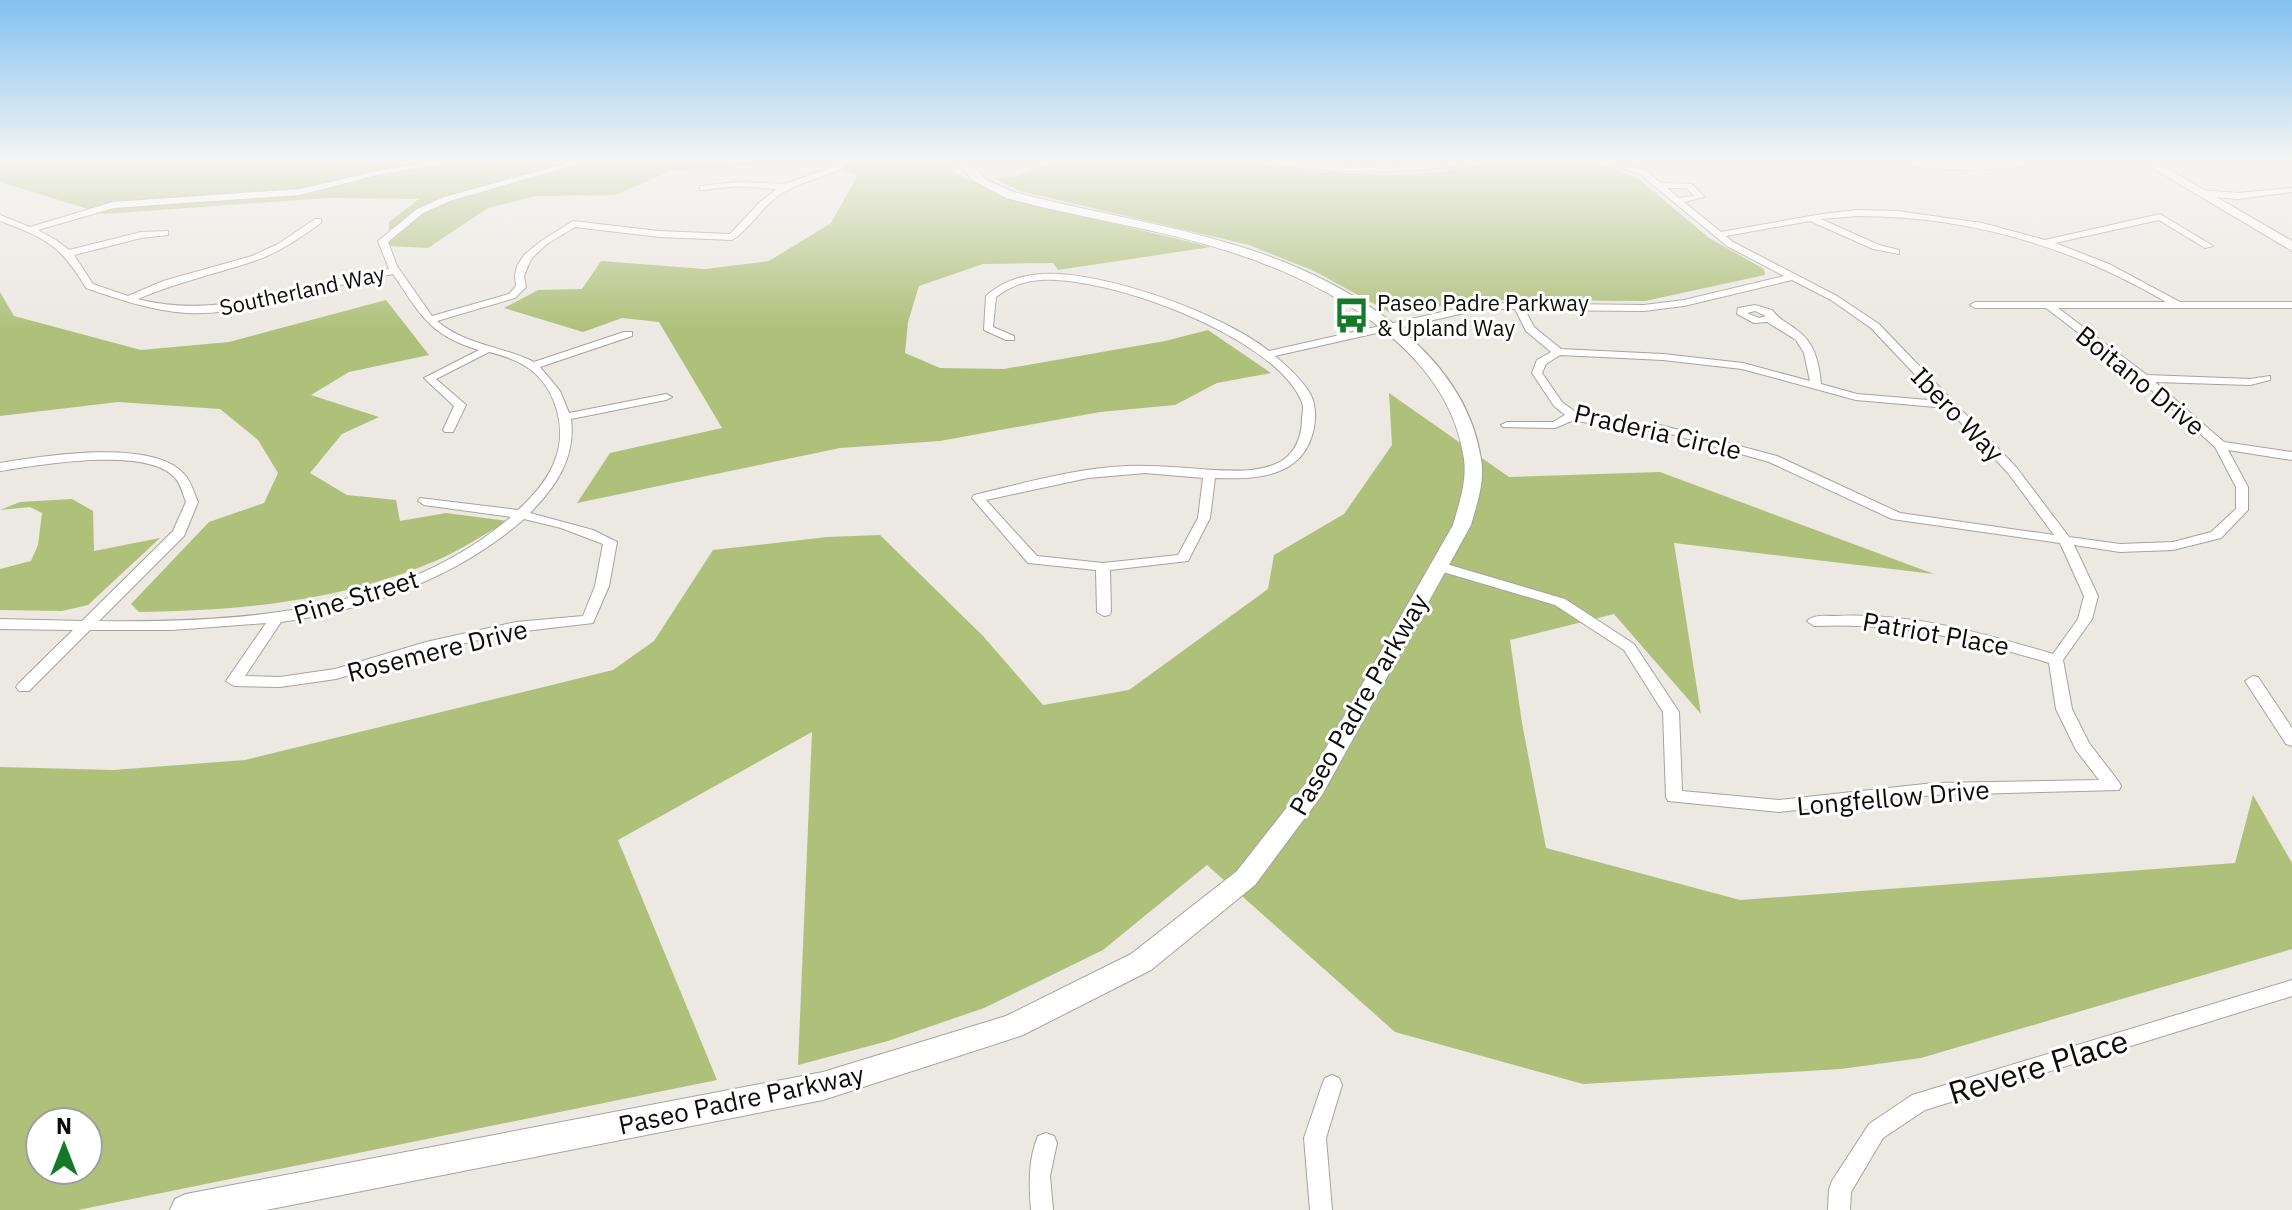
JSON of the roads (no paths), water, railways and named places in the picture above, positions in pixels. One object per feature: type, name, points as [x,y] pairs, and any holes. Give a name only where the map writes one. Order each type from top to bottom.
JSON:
[{"type":"main road","name":"Paseo Padre Parkway","points":[[186,1210],[823,1086],[1013,1026],[1141,962],[1246,878],[1314,789],[1462,525],[1472,490],[1473,459],[1456,404],[1432,369],[1388,326],[1296,273],[1237,250],[1099,216]]},
{"type":"main road","points":[[2241,216],[2292,247]]},
{"type":"main road","points":[[2260,216],[2292,235]]},
{"type":"street","points":[[28,230],[72,216]]},
{"type":"street","points":[[413,216],[383,241],[385,253],[435,326],[455,338],[520,357],[536,365],[628,334]]},
{"type":"street","points":[[431,320],[512,296],[521,287],[517,274],[522,262],[573,224],[659,234],[732,237],[754,216]]},
{"type":"street","name":"Ibero Way","points":[[1695,216],[1718,235],[1834,298],[1875,326],[2012,470],[2066,542],[2091,596],[2085,619],[2056,660]]},
{"type":"street","points":[[1718,235],[1825,216]]},
{"type":"street","points":[[1929,216],[1968,222],[2044,244],[2120,272],[2178,305]]},
{"type":"street","points":[[2044,244],[2160,217],[2208,246]]},
{"type":"street","name":"Southerland Way","points":[[0,218],[70,253],[89,286],[169,309],[204,311],[395,271]]},
{"type":"street","points":[[1811,218],[1876,247],[1896,252]]},
{"type":"street","points":[[129,299],[166,283],[255,258],[281,246],[318,221]]},
{"type":"street","points":[[70,253],[141,235],[165,233]]},
{"type":"street","points":[[1010,338],[988,328],[991,296],[1015,282],[1051,276],[1087,280],[1144,298],[1245,338],[1296,378],[1311,405],[1312,423],[1291,461],[1263,472],[1129,470],[1069,475],[978,498],[1033,560],[1103,567],[1183,558],[1204,518],[1210,473]]},
{"type":"street","points":[[1269,354],[1482,306],[1644,308],[1684,303],[1791,277]]},
{"type":"street","name":"Boitano Drive","points":[[2047,304],[2144,378],[2220,445],[2242,487],[2242,510],[2216,535],[2173,546],[2120,548],[2066,542]]},
{"type":"street","points":[[1518,305],[1530,329],[1558,352],[1663,357],[1743,366],[1856,397],[1949,405]]},
{"type":"street","points":[[1975,305],[2292,305]]},
{"type":"street","points":[[1771,320],[1797,334],[1813,356],[1816,386]]},
{"type":"street","points":[[449,430],[460,405],[429,378],[488,349]]},
{"type":"street","name":"Praderia Circle","points":[[1558,352],[1541,362],[1537,373],[1558,404],[1573,416],[1617,426],[1660,428],[1773,459],[1897,516],[2066,542]]},
{"type":"street","name":"Pine Street","points":[[0,624],[160,627],[275,620],[328,610],[422,578],[485,545],[523,516],[566,456],[565,417],[554,391],[536,365]]},
{"type":"street","points":[[2144,378],[2250,382],[2266,378]]},
{"type":"street","points":[[565,417],[666,397]]},
{"type":"street","points":[[1507,425],[1555,425],[1573,416]]},
{"type":"street","points":[[2220,445],[2292,456]]},
{"type":"street","points":[[0,467],[89,456],[143,458],[179,474],[192,502],[179,533],[24,687]]},
{"type":"street","points":[[424,501],[523,516]]},
{"type":"street","name":"Rosemere Drive","points":[[275,620],[234,681],[280,682],[336,674],[426,647],[516,627],[588,620],[602,586],[610,542],[585,530],[523,516]]},
{"type":"street","name":"Longfellow Drive","points":[[1438,566],[1560,602],[1629,647],[1671,712],[1674,797],[1779,806],[1934,789],[2113,786],[2082,746],[2064,709],[2056,660]]},
{"type":"street","points":[[1103,567],[1104,612]]},
{"type":"street","name":"Patriot Place","points":[[1814,621],[1853,618],[1976,637],[2056,660]]},
{"type":"street","points":[[2253,681],[2292,740]]},
{"type":"street","name":"Revere Place","points":[[1839,1210],[1840,1189],[1876,1131],[1919,1102],[2292,988]]},
{"type":"street","points":[[1321,1210],[1315,1138],[1332,1085]]},
{"type":"street","points":[[1042,1210],[1039,1176],[1046,1143]]},
{"type":"place","name":"Paseo Padre Parkway & Upland Way","points":[[1351,315]]}]
